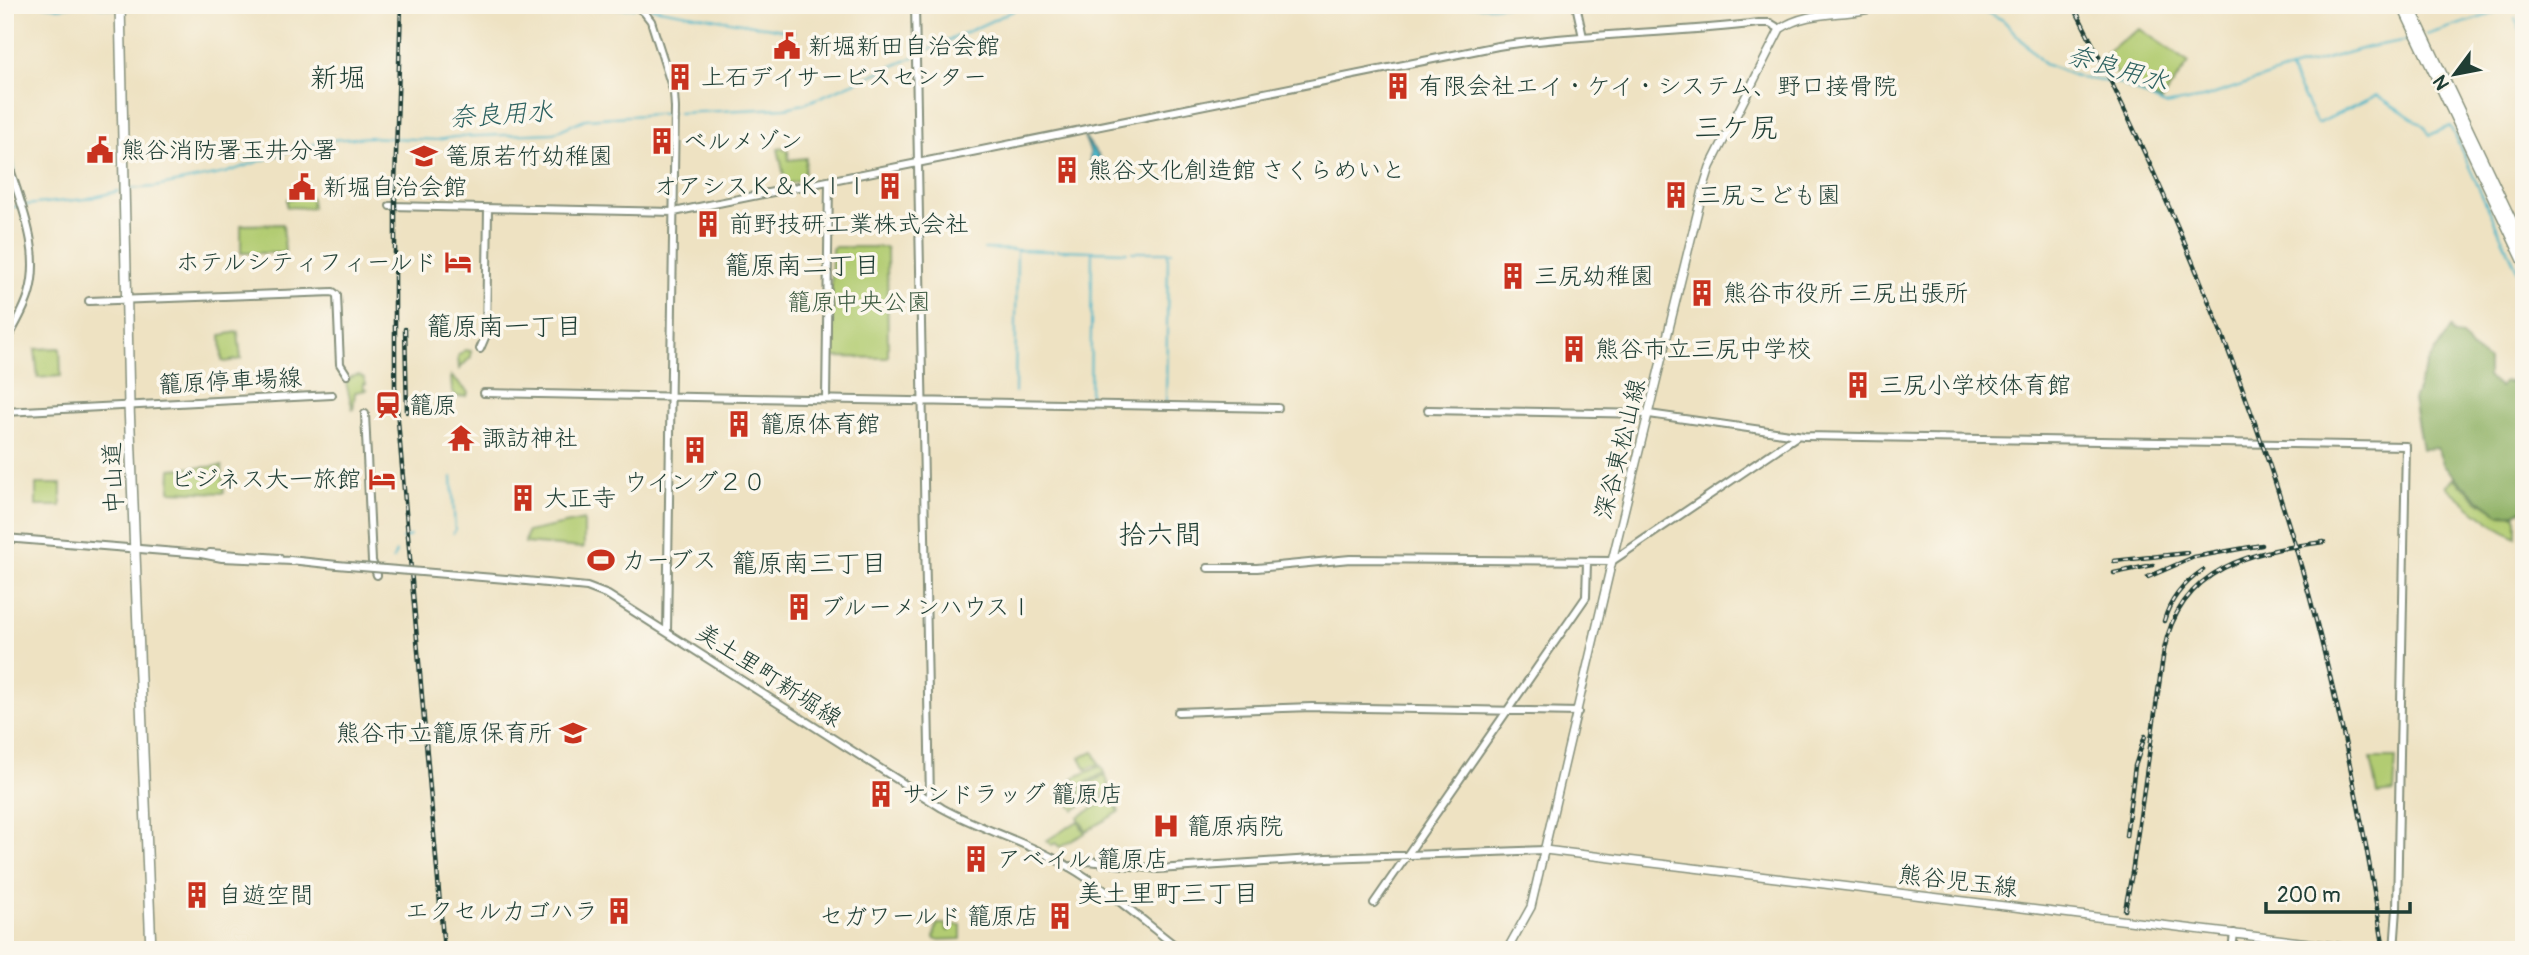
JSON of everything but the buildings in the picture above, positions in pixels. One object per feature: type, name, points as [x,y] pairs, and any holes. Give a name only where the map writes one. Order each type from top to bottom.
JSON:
[{"type":"highway","name":"中山道","points":[[120,5],[129,405],[151,950]]},
{"type":"highway","points":[[2402,5],[2421,37],[2524,247]]},
{"type":"highway","points":[[2409,5],[2421,37],[2524,262]]},
{"type":"main road","points":[[1780,29],[1798,18],[1862,11],[1882,5]]},
{"type":"main road","name":"深谷東松山線","points":[[1507,950],[1531,907],[1612,561],[1710,167],[1780,29]]},
{"type":"main road","name":"熊谷児玉線","points":[[1545,850],[2367,950]]},
{"type":"street","points":[[634,5],[651,22],[674,93],[676,108],[667,632]]},
{"type":"street","points":[[915,5],[930,800]]},
{"type":"street","points":[[1576,5],[1583,37]]},
{"type":"street","points":[[390,206],[674,212],[1498,46],[1583,37],[1681,32],[1759,23],[1770,23],[1780,29]]},
{"type":"street","points":[[5,152],[31,239],[32,282],[26,304],[5,343]]},
{"type":"street","points":[[826,399],[829,181]]},
{"type":"street","points":[[480,349],[486,335],[488,209]]},
{"type":"street","points":[[89,301],[335,292],[340,364],[347,375]]},
{"type":"street","points":[[484,393],[1278,408]]},
{"type":"street","name":"籠原停車場線","points":[[5,411],[332,395]]},
{"type":"street","points":[[1427,410],[1649,414],[1797,436],[2406,446],[2398,883],[2394,950]]},
{"type":"street","points":[[365,414],[372,557],[377,575]]},
{"type":"street","points":[[1208,568],[1257,568],[1350,559],[1612,561],[1797,436]]},
{"type":"street","name":"美土里町新堀線","points":[[5,538],[587,587],[608,595],[962,819],[1069,867],[1181,950]]},
{"type":"street","points":[[1374,903],[1586,597],[1587,562]]},
{"type":"street","points":[[1178,712],[1312,707],[1578,712]]},
{"type":"street","points":[[1069,867],[1088,861],[1158,869],[1545,850]]},
{"type":"street","points":[[2231,950],[2234,933]]},
{"type":"green space","points":[[2140,29],[2189,63],[2161,101],[2119,80],[2106,55],[2115,45]]},
{"type":"green space","points":[[778,149],[788,150],[789,160],[806,158],[804,180],[786,184]]},
{"type":"green space","points":[[311,197],[312,208],[287,207],[287,199]]},
{"type":"green space","points":[[283,224],[285,252],[241,253],[241,225]]},
{"type":"green space","name":"籠原中央公園","points":[[834,247],[887,249],[886,358],[830,355]]},
{"type":"green space","points":[[2451,328],[2454,335],[2462,336],[2471,348],[2488,360],[2488,377],[2500,387],[2505,381],[2509,383],[2520,372],[2524,375],[2524,509],[2515,513],[2499,514],[2476,497],[2444,466],[2437,448],[2422,449],[2413,400],[2427,364]]},
{"type":"green space","points":[[238,332],[241,359],[225,362],[222,360],[221,335]]},
{"type":"green space","points":[[60,348],[61,376],[38,378],[35,349]]},
{"type":"green space","points":[[465,350],[471,351],[471,357],[459,369],[458,356]]},
{"type":"green space","points":[[359,375],[364,378],[364,389],[367,390],[355,392],[353,410],[346,383],[351,377]]},
{"type":"green space","points":[[451,376],[468,392],[467,396],[457,397],[452,391]]},
{"type":"green space","points":[[222,466],[224,493],[170,491],[171,469]]},
{"type":"green space","points":[[2454,478],[2475,498],[2499,514],[2516,515],[2516,537],[2488,520],[2446,486]]},
{"type":"green space","points":[[36,484],[61,484],[61,506],[36,506]]},
{"type":"green space","points":[[584,520],[582,548],[525,543],[527,532]]},
{"type":"green space","points":[[1094,752],[1099,764],[1086,769],[1080,757]]},
{"type":"green space","points":[[2371,758],[2396,758],[2394,792],[2378,794]]},
{"type":"green space","points":[[1101,766],[1104,773],[1078,787],[1073,778]]},
{"type":"green space","points":[[1105,775],[1111,790],[1087,803],[1078,789]]},
{"type":"green space","points":[[1077,789],[1085,803],[1074,810],[1064,797]]},
{"type":"green space","points":[[1111,794],[1119,812],[1086,831],[1078,817],[1101,804],[1099,800]]},
{"type":"green space","points":[[1078,821],[1085,833],[1060,847],[1046,841]]},
{"type":"green space","points":[[937,924],[946,924],[949,931],[951,925],[961,925],[961,939],[936,940],[934,938]]},
{"type":"water","points":[[1084,136],[1109,170],[1099,163],[1090,162],[1090,151]]},
{"type":"waterway","points":[[43,5],[60,8],[77,5]]},
{"type":"waterway","points":[[91,5],[117,9]]},
{"type":"waterway","points":[[122,9],[146,9],[151,5]]},
{"type":"waterway","points":[[586,5],[587,9],[635,8]]},
{"type":"waterway","name":"奈良用水","points":[[919,54],[1026,5]]},
{"type":"waterway","name":"奈良用水","points":[[1455,5],[1508,5]]},
{"type":"waterway","name":"奈良用水","points":[[1954,5],[1963,10],[1986,12],[2003,20],[2044,64],[2081,78],[2118,83],[2165,105],[2203,98],[2368,47],[2414,39]]},
{"type":"waterway","points":[[2426,35],[2520,5]]},
{"type":"waterway","points":[[641,6],[795,32]]},
{"type":"waterway","points":[[2515,19],[2524,38]]},
{"type":"waterway","name":"奈良用水","points":[[678,113],[785,108],[804,104],[914,57]]},
{"type":"waterway","points":[[2290,70],[2317,124],[2377,95],[2424,126],[2430,135],[2450,126],[2524,285]]},
{"type":"waterway","name":"奈良用水","points":[[128,189],[155,187],[225,173],[295,149],[331,140],[368,137],[437,140],[553,133],[585,119],[672,113]]},
{"type":"waterway","points":[[5,127],[14,171]]},
{"type":"waterway","name":"奈良用水","points":[[25,205],[86,199],[119,191]]},
{"type":"waterway","name":"奈良用水","points":[[5,208],[19,206]]},
{"type":"waterway","points":[[984,249],[1053,251]]},
{"type":"waterway","points":[[1015,392],[1017,250]]},
{"type":"waterway","points":[[1057,250],[1127,252]]},
{"type":"waterway","points":[[1090,402],[1092,251]]},
{"type":"waterway","points":[[1132,252],[1172,252]]},
{"type":"waterway","points":[[1166,403],[1168,252]]},
{"type":"waterway","points":[[452,477],[453,533]]},
{"type":"waterway","points":[[402,539],[410,536]]},
{"type":"waterway","points":[[393,559],[396,552]]},
{"type":"railway","points":[[401,5],[395,184],[395,386],[444,950]]},
{"type":"railway","points":[[2073,5],[2137,136],[2196,269],[2272,473],[2294,542],[2334,694],[2384,950]]},
{"type":"railway","points":[[405,329],[407,412]]},
{"type":"railway","points":[[2125,910],[2164,650],[2173,622],[2186,599],[2203,582],[2223,568],[2271,551],[2324,542]]},
{"type":"railway","points":[[2148,577],[2194,557],[2262,545]]},
{"type":"railway","points":[[2114,561],[2187,553]]},
{"type":"railway","points":[[2114,573],[2153,565]]},
{"type":"railway","points":[[2164,621],[2179,592],[2203,570]]},
{"type":"railway","points":[[2126,836],[2135,766],[2145,736]]},
{"type":"place","name":"新堀新田自治会館","points":[[787,46]]},
{"type":"place","name":"上石デイサービスセンター","points":[[680,77]]},
{"type":"place","name":"有限会社エイ・ケイ・システム、野口接骨院","points":[[1398,86]]},
{"type":"place","name":"ベルメゾン","points":[[662,141]]},
{"type":"place","name":"熊谷消防署玉井分署","points":[[100,150]]},
{"type":"place","name":"篭原若竹幼稚園","points":[[424,156]]},
{"type":"place","name":"熊谷文化創造館 さくらめいと","points":[[1067,170]]},
{"type":"place","name":"オアシスＫ＆ＫＩＩ","points":[[890,186]]},
{"type":"place","name":"新堀自治会館","points":[[302,187]]},
{"type":"place","name":"三尻こども園","points":[[1676,195]]},
{"type":"place","name":"前野技研工業株式会社","points":[[708,224]]},
{"type":"place","name":"ホテルシティフィールド","points":[[458,262]]},
{"type":"place","name":"三尻幼稚園","points":[[1513,276]]},
{"type":"place","name":"熊谷市役所 三尻出張所","points":[[1702,293]]},
{"type":"place","name":"熊谷市立三尻中学校","points":[[1574,349]]},
{"type":"place","name":"三尻小学校体育館","points":[[1858,385]]},
{"type":"place","name":"籠原","points":[[388,405]]},
{"type":"place","name":"籠原体育館","points":[[739,424]]},
{"type":"place","name":"諏訪神社","points":[[461,438]]},
{"type":"place","name":"ウイング２０","points":[[695,450]]},
{"type":"place","name":"ビジネス大一旅館","points":[[382,479]]},
{"type":"place","name":"大正寺","points":[[523,498]]},
{"type":"place","name":"カーブス","points":[[601,560]]},
{"type":"place","name":"ブルーメンハウスＩ","points":[[799,607]]},
{"type":"place","name":"熊谷市立籠原保育所","points":[[573,733]]},
{"type":"place","name":"サンドラッグ 籠原店","points":[[881,794]]},
{"type":"place","name":"籠原病院","points":[[1166,826]]},
{"type":"place","name":"アベイル 籠原店","points":[[976,859]]},
{"type":"place","name":"自遊空間","points":[[197,895]]},
{"type":"place","name":"エクセルカゴハラ","points":[[619,911]]},
{"type":"place","name":"セガワールド 籠原店","points":[[1060,916]]},
{"type":"district","name":"新堀","points":[[338,77]]},
{"type":"district","name":"三ケ尻","points":[[1736,127]]},
{"type":"district","name":"籠原南二丁目","points":[[802,265]]},
{"type":"district","name":"籠原南一丁目","points":[[504,326]]},
{"type":"district","name":"拾六間","points":[[1160,534]]},
{"type":"district","name":"籠原南三丁目","points":[[809,563]]},
{"type":"district","name":"美土里町三丁目","points":[[1168,893]]}]
